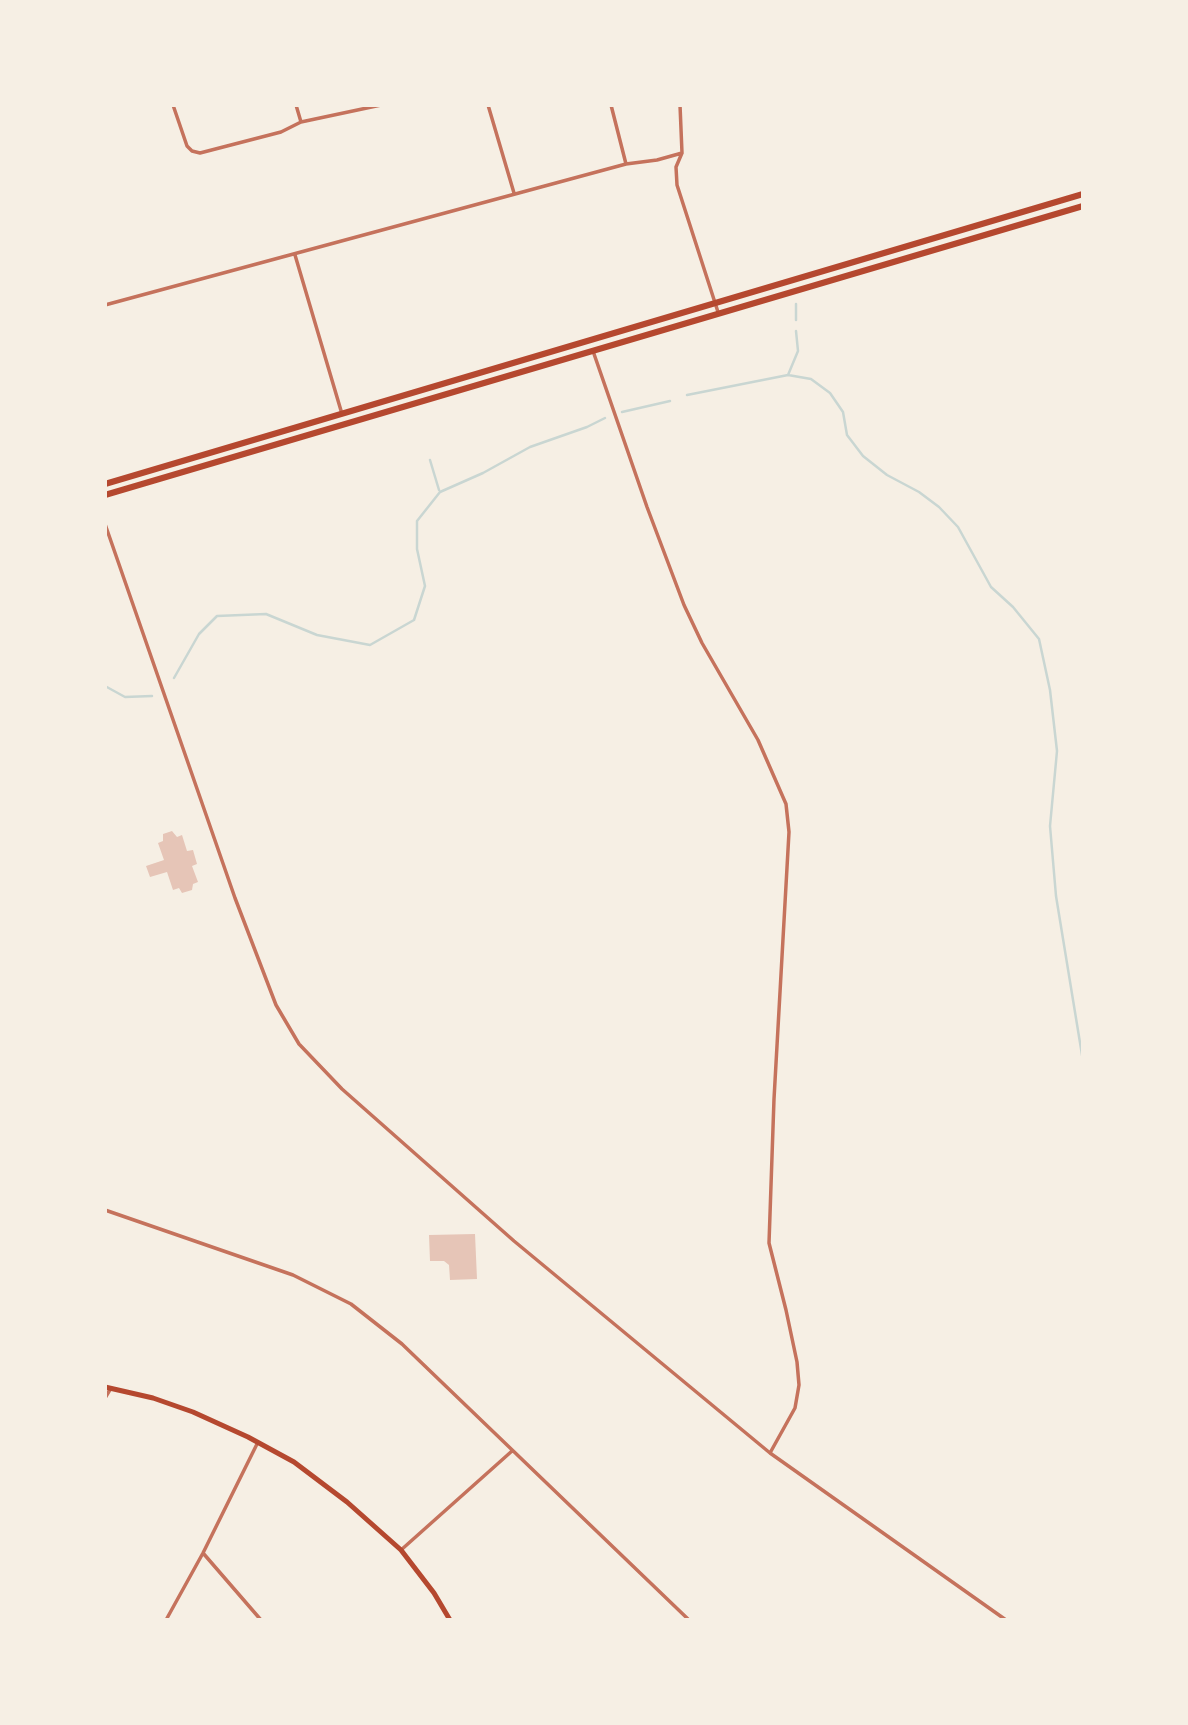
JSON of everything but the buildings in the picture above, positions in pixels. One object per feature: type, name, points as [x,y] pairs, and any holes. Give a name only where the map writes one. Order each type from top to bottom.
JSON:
[{"type":"main road","points":[[105,484],[1083,194]]},
{"type":"main road","points":[[105,495],[1083,206]]},
{"type":"main road","points":[[1012,215],[1015,226]]},
{"type":"main road","points":[[108,1388],[173,1405],[222,1424],[294,1462],[333,1491],[401,1550],[434,1592],[450,1620]]},
{"type":"street","points":[[173,105],[187,146],[200,153],[281,132],[301,122],[381,105]]},
{"type":"street","points":[[296,105],[301,122]]},
{"type":"street","points":[[488,105],[514,194]]},
{"type":"street","points":[[611,105],[626,164]]},
{"type":"street","points":[[680,105],[682,153],[676,167],[677,185],[719,314]]},
{"type":"street","points":[[105,305],[626,164],[682,153]]},
{"type":"street","points":[[295,255],[342,414]]},
{"type":"street","points":[[593,351],[684,605],[702,643],[758,740],[786,804],[789,832],[772,1126],[769,1242],[788,1319],[799,1385],[795,1408],[770,1453]]},
{"type":"street","points":[[105,523],[236,898],[276,1005],[299,1044],[342,1089],[514,1241],[770,1453],[1006,1620]]},
{"type":"street","points":[[105,1210],[293,1275],[351,1304],[402,1344],[689,1620]]},
{"type":"street","points":[[105,1398],[108,1388]]},
{"type":"street","points":[[166,1620],[203,1553],[258,1442]]},
{"type":"street","points":[[401,1550],[513,1451]]},
{"type":"street","points":[[203,1553],[261,1620]]},
{"type":"waterway","points":[[796,304],[796,320]]},
{"type":"waterway","points":[[788,375],[798,351],[796,331]]},
{"type":"waterway","points":[[687,395],[788,375],[811,379],[830,393],[843,412],[847,435],[863,456],[887,475],[919,492],[939,507],[958,527],[991,587],[1013,607],[1039,639],[1050,690],[1057,751],[1050,826],[1056,896],[1083,1061]]},
{"type":"waterway","points":[[622,412],[670,401]]},
{"type":"waterway","points":[[174,678],[199,634],[217,616],[266,614],[317,635],[370,645],[414,620],[425,586],[417,549],[417,521],[440,492],[483,473],[530,447],[605,418]]},
{"type":"waterway","points":[[430,460],[439,490]]},
{"type":"waterway","points":[[105,686],[125,697],[152,696]]}]
